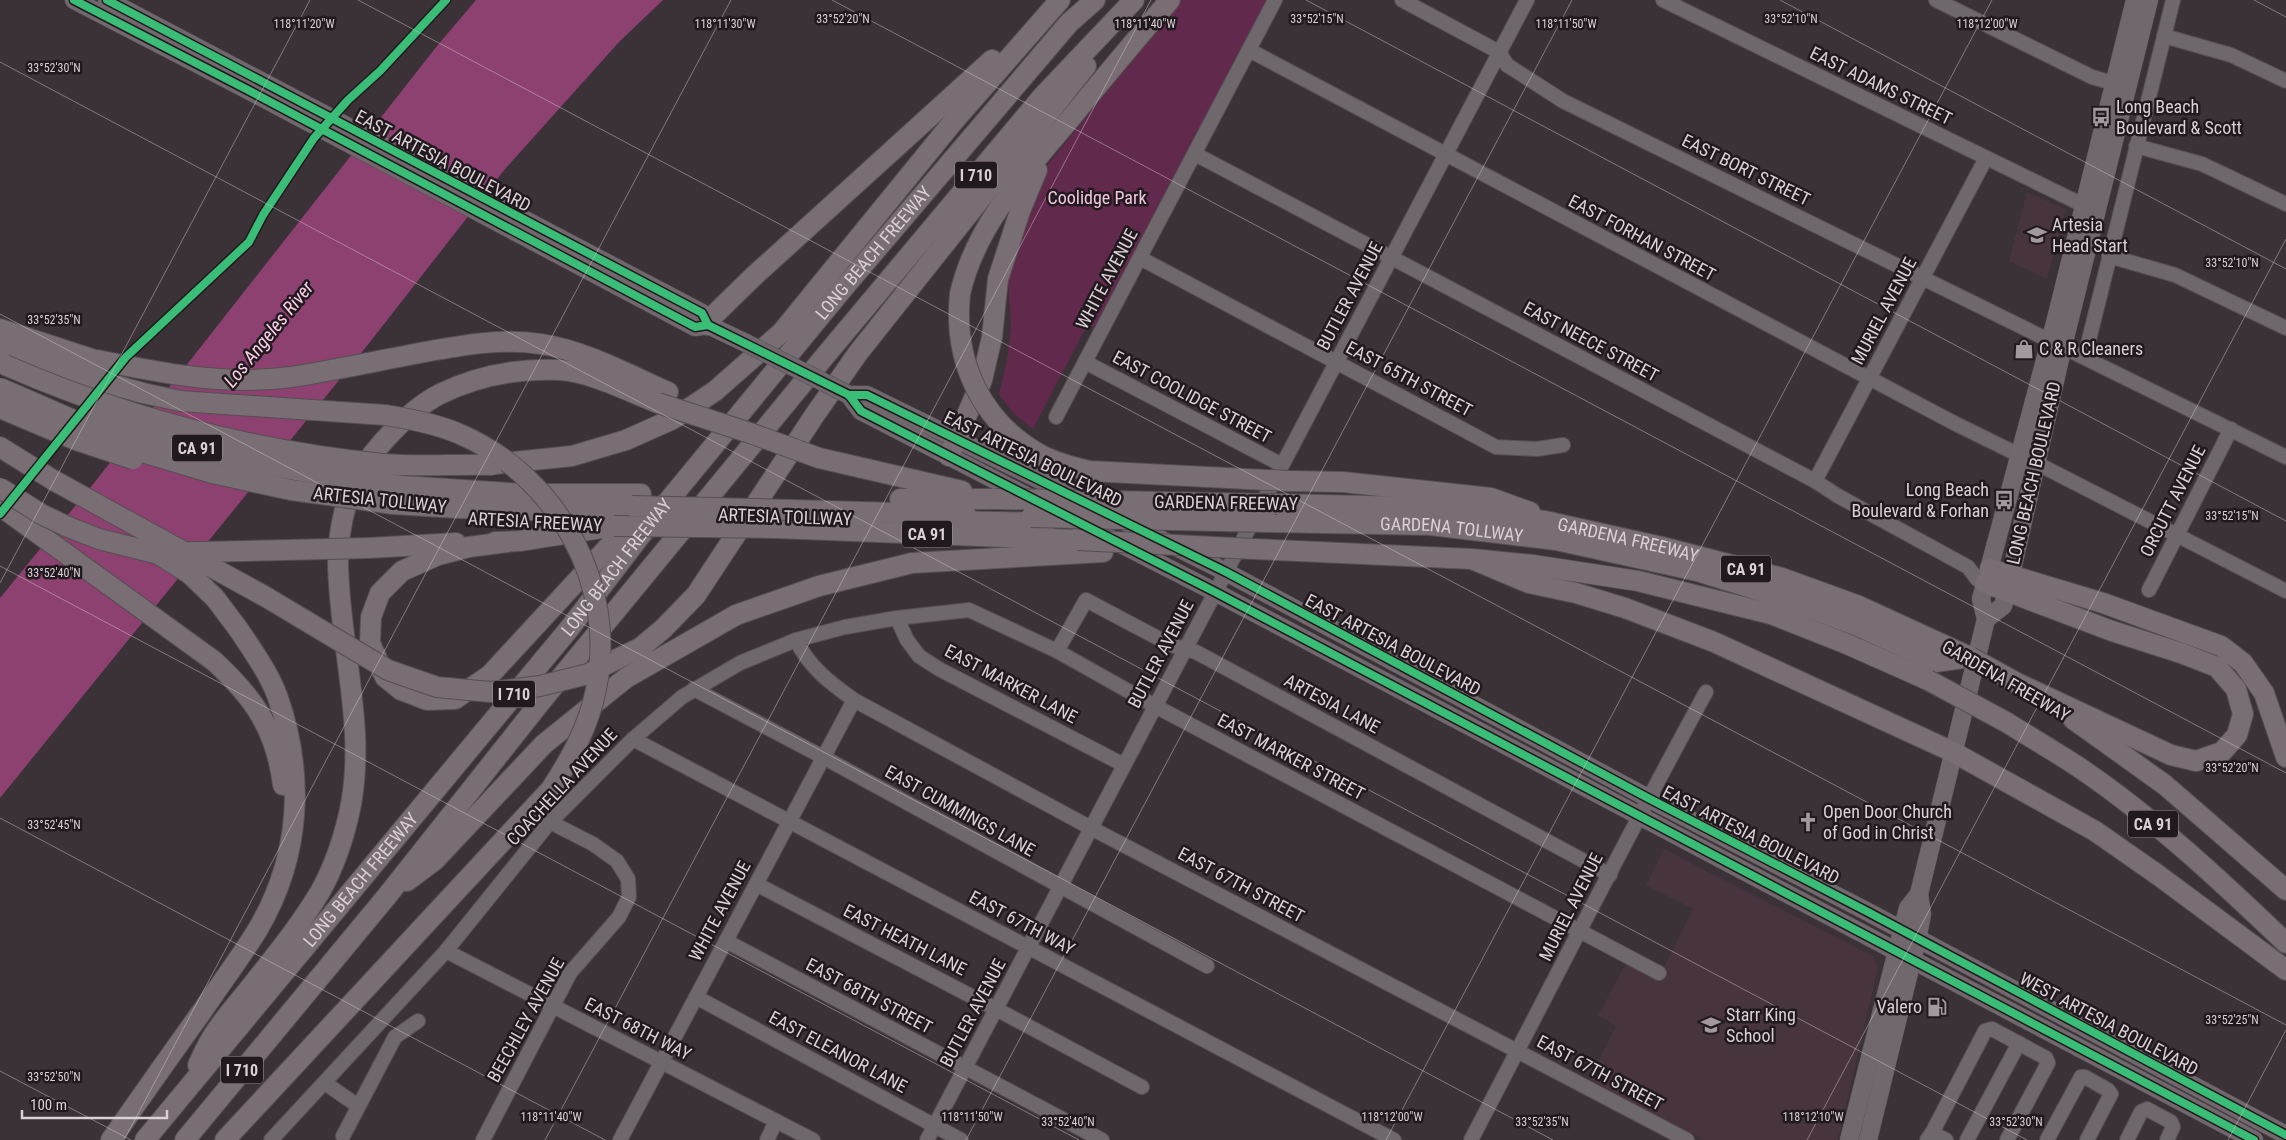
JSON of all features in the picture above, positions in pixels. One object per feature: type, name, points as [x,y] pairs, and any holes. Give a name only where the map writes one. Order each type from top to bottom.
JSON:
[{"type":"highway","points":[[708,325],[714,315],[754,276],[1059,0]]},
{"type":"highway","points":[[0,329],[8,357],[36,379],[110,405],[200,432],[282,450],[385,464],[493,465],[572,456],[626,440],[673,419],[715,391],[782,332],[953,122],[1059,0]]},
{"type":"highway","name":"LONG BEACH FREEWAY","points":[[145,1140],[569,629],[651,522],[840,291],[1051,45],[1095,0]]},
{"type":"highway","points":[[53,480],[266,597],[388,670],[437,687],[490,692],[540,686],[588,674],[640,648],[663,629],[696,595],[814,416],[858,353],[1060,101],[1135,0]]},
{"type":"highway","name":"LONG BEACH FREEWAY","points":[[184,1140],[386,896],[545,696],[819,364],[1042,97],[1135,0]]},
{"type":"highway","points":[[1170,0],[1034,161],[985,229],[965,270],[957,317],[959,340],[968,374],[984,406],[1022,442],[1041,455],[1062,465],[1089,471],[1285,473],[1343,482],[1491,498],[1524,508],[1545,521]]},
{"type":"highway","points":[[948,456],[982,380],[992,337],[998,279],[1020,211],[1040,164],[1069,120]]},
{"type":"highway","points":[[628,510],[507,542],[469,547],[438,555],[402,570],[380,593],[371,617],[370,643],[385,677],[401,690],[427,700],[455,698],[490,675],[599,555],[738,409],[821,307],[840,291]]},
{"type":"highway","points":[[8,357],[97,360],[207,378],[250,380],[291,377],[446,348],[509,341],[542,344],[570,350],[599,361],[663,397],[750,433],[819,458],[995,499]]},
{"type":"highway","points":[[8,357],[180,401],[385,415],[421,421],[461,434],[490,449],[516,467],[543,494],[561,517],[580,552],[592,587],[599,622],[600,656],[596,689],[587,721],[572,755],[551,789],[224,1140]]},
{"type":"highway","name":"ARTESIA FREEWAY","points":[[8,357],[88,412],[164,439],[255,462],[325,476],[395,500],[628,510],[788,514],[1078,540],[1176,546]]},
{"type":"highway","points":[[97,360],[156,382],[261,408]]},
{"type":"highway","points":[[184,1094],[211,1039],[320,891],[338,849],[349,812],[355,764],[354,722],[338,563],[341,525],[350,493],[366,464],[389,436],[420,406],[439,394],[498,373],[562,370],[663,397]]},
{"type":"highway","name":"ARTESIA TOLLWAY","points":[[0,388],[101,432],[181,458],[298,484],[395,500]]},
{"type":"highway","name":"ARTESIA TOLLWAY","points":[[0,396],[51,419],[117,445],[212,473],[291,490],[395,500]]},
{"type":"highway","name":"ARTESIA FREEWAY","points":[[0,408],[76,440],[233,489],[318,505],[524,494],[628,510],[788,514],[995,499]]},
{"type":"highway","points":[[0,447],[53,480],[190,574],[216,598],[264,668],[276,694],[289,737],[295,775],[295,814],[285,866],[259,927],[111,1140]]},
{"type":"highway","points":[[0,488],[41,514],[66,526],[99,539],[155,553],[369,548],[433,543],[507,542]]},
{"type":"highway","name":"GARDENA FREEWAY","points":[[995,499],[1413,507],[1545,521],[1662,547],[1782,578],[1859,606],[1940,642],[2017,683],[2093,732],[2165,784],[2286,890]]},
{"type":"highway","points":[[0,506],[214,661],[240,686],[261,715],[273,741],[280,767],[289,849]]},
{"type":"highway","name":"ARTESIA TOLLWAY","points":[[788,514],[1038,520]]},
{"type":"highway","name":"GARDENA TOLLWAY","points":[[1038,520],[1266,526],[1441,535],[1588,552],[1705,581],[1728,604]]},
{"type":"highway","name":"GARDENA TOLLWAY","points":[[1266,526],[1430,525],[1556,540],[1623,554],[1697,571],[1777,596],[1860,627],[1932,671]]},
{"type":"highway","points":[[386,896],[435,860],[552,738],[626,678],[736,615],[820,586],[912,563],[1176,546]]},
{"type":"highway","name":"GARDENA FREEWAY","points":[[1176,546],[1472,559],[1533,565],[1638,581],[1771,614],[1848,644],[1932,671],[2006,722],[2078,766],[2142,815],[2242,901],[2286,943]]},
{"type":"highway","points":[[1472,559],[1530,583],[1576,593],[1625,608],[1714,642],[1953,752],[2095,831],[2286,970]]},
{"type":"highway","points":[[1988,576],[2009,583],[2112,632],[2180,653],[2217,668],[2236,689],[2243,714],[2237,735],[2222,752],[2196,761],[2171,755],[2017,683]]},
{"type":"highway","points":[[2009,583],[2103,602],[2221,646],[2243,663],[2264,693],[2286,757]]},
{"type":"highway","points":[[1932,671],[1970,657]]},
{"type":"main road","name":"EAST ARTESIA BOULEVARD","points":[[74,0],[247,82],[529,231],[695,327],[708,325],[848,395],[861,411],[1215,592],[1904,957]]},
{"type":"main road","name":"EAST ARTESIA BOULEVARD","points":[[107,0],[247,82]]},
{"type":"main road","name":"LONG BEACH BOULEVARD","points":[[1986,619],[2003,606],[2038,464],[2057,343],[2083,205],[2135,0]]},
{"type":"main road","name":"LONG BEACH BOULEVARD","points":[[1849,1140],[1904,957],[1917,940],[1922,914],[1919,894],[1986,619],[1981,599],[2019,455],[2057,343],[2149,0]]},
{"type":"main road","name":"EAST ARTESIA BOULEVARD","points":[[848,395],[867,394],[1226,572],[1917,940]]},
{"type":"main road","name":"LONG BEACH BOULEVARD","points":[[1868,1140],[1904,957],[1902,931],[1908,908],[1919,894]]},
{"type":"main road","name":"WEST ARTESIA BOULEVARD","points":[[1917,940],[2286,1135]]},
{"type":"main road","name":"WEST ARTESIA BOULEVARD","points":[[1904,957],[2243,1138]]},
{"type":"street","name":"WHITE AVENUE","points":[[1056,417],[1276,0]]},
{"type":"street","name":"EAST BORT STREET","points":[[1402,0],[1499,52],[1507,66],[1563,101],[2085,356],[2286,457]]},
{"type":"street","name":"BUTLER AVENUE","points":[[927,1140],[1215,592],[1285,473],[1336,362],[1527,0]]},
{"type":"street","name":"EAST ADAMS STREET","points":[[1663,0],[2083,205]]},
{"type":"street","points":[[1936,0],[2092,77],[2113,83]]},
{"type":"street","points":[[2085,356],[2173,0]]},
{"type":"street","points":[[2164,36],[2231,55],[2286,81]]},
{"type":"street","name":"EAST FORHAN STREET","points":[[1249,50],[1869,379],[2019,455]]},
{"type":"street","points":[[2136,146],[2202,164],[2286,204]]},
{"type":"street","name":"EAST NEECE STREET","points":[[1195,154],[1815,481],[1838,496],[1968,567],[1976,579],[1988,576]]},
{"type":"street","name":"MURIEL AVENUE","points":[[1815,481],[1986,158]]},
{"type":"street","points":[[2109,256],[2175,275],[2286,328]]},
{"type":"street","name":"EAST 65TH STREET","points":[[1140,258],[1496,447],[1537,449],[1563,445]]},
{"type":"street","name":"EAST COOLIDGE STREET","points":[[1085,362],[1285,473]]},
{"type":"street","name":"ORCUTT AVENUE","points":[[2149,590],[2231,429]]},
{"type":"street","points":[[2038,464],[2286,591]]},
{"type":"street","name":"ARTESIA LANE","points":[[1057,650],[1086,600],[1171,645],[1186,648],[1610,875]]},
{"type":"street","name":"EAST MARKER STREET","points":[[897,618],[969,610],[1057,650],[1155,706],[1659,973]]},
{"type":"street","name":"COACHELLA AVENUE","points":[[271,1140],[446,951],[550,822],[633,739],[694,689],[740,663],[796,640],[845,627],[897,618]]},
{"type":"street","name":"EAST MARKER LANE","points":[[897,618],[907,640],[919,656],[939,669],[1124,765]]},
{"type":"street","name":"EAST 67TH STREET","points":[[796,640],[804,657],[824,679],[854,700],[1091,828],[1687,1140]]},
{"type":"street","name":"EAST CUMMINGS LANE","points":[[694,689],[824,757],[1207,966]]},
{"type":"street","name":"MURIEL AVENUE","points":[[1471,1140],[1610,875],[1639,815],[1706,692]]},
{"type":"street","name":"WHITE AVENUE","points":[[620,1140],[854,700]]},
{"type":"street","name":"EAST 67TH WAY","points":[[633,739],[1394,1140]]},
{"type":"street","name":"BEECHLEY AVENUE","points":[[483,1140],[570,972],[619,917],[629,898],[628,879],[617,861],[594,844],[550,822]]},
{"type":"street","name":"EAST HEATH LANE","points":[[756,884],[996,1008],[1142,1087]]},
{"type":"street","name":"EAST 68TH STREET","points":[[726,941],[1102,1140]]},
{"type":"street","name":"EAST 68TH WAY","points":[[446,951],[813,1140]]},
{"type":"street","name":"EAST ELEANOR LANE","points":[[696,998],[962,1140]]},
{"type":"street","points":[[343,1136],[395,1037],[418,1021]]},
{"type":"street","points":[[1946,1140],[1930,1137],[1985,1031],[1992,1029],[2046,1058],[2048,1063],[2008,1140]]},
{"type":"street","points":[[1967,1140],[2019,1043]]},
{"type":"street","points":[[2047,1140],[2081,1077],[2085,1077],[2108,1090],[2111,1094],[2087,1140]]},
{"type":"street","points":[[325,1083],[358,1106]]},
{"type":"street","points":[[2127,1140],[2141,1112],[2148,1109],[2171,1122],[2170,1134]]},
{"type":"street","points":[[2243,1138],[2246,1114]]},
{"type":"street","points":[[767,1140],[776,1121]]},
{"type":"shaded area","name":"Artesia Head Start","points":[[2027,192],[2066,209],[2047,279],[2009,261]]},
{"type":"shaded area","points":[[1664,849],[1873,956],[1878,968],[1838,1140],[1704,1140],[1588,1081],[1616,1026],[1598,1016],[1627,961],[1659,977],[1693,909],[1646,885]]},
{"type":"green space","name":"Coolidge Park","points":[[1181,0],[1269,0],[1095,328],[1087,325],[1033,429],[1014,414],[999,394],[1007,361],[1011,326],[1007,264],[1019,221],[1049,163]]},
{"type":"water","name":"Los Angeles River","points":[[476,0],[663,0],[619,42],[505,169],[370,342],[0,798],[0,598],[94,483],[437,46]]},
{"type":"cycle path","points":[[74,0],[695,327],[708,325]]},
{"type":"cycle path","points":[[107,0],[702,313],[708,325],[849,395],[861,411],[1215,592],[2254,1140]]},
{"type":"cycle path","points":[[0,514],[126,357],[249,242],[263,215],[314,138],[348,100],[380,71],[446,0]]},
{"type":"cycle path","points":[[849,395],[867,395],[1226,572],[1648,798],[1868,912],[2286,1135]]},
{"type":"place","name":"Long Beach Boulevard & Scott","points":[[2101,117]]},
{"type":"place","name":"Artesia Head Start","points":[[2037,235]]},
{"type":"place","name":"C & R Cleaners","points":[[2024,349]]},
{"type":"place","name":"Long Beach Boulevard & Forhan","points":[[2004,500]]},
{"type":"place","name":"Open Door Church of God in Christ","points":[[1808,822]]},
{"type":"place","name":"Valero","points":[[1937,1007]]},
{"type":"place","name":"Starr King School","points":[[1711,1025]]}]
